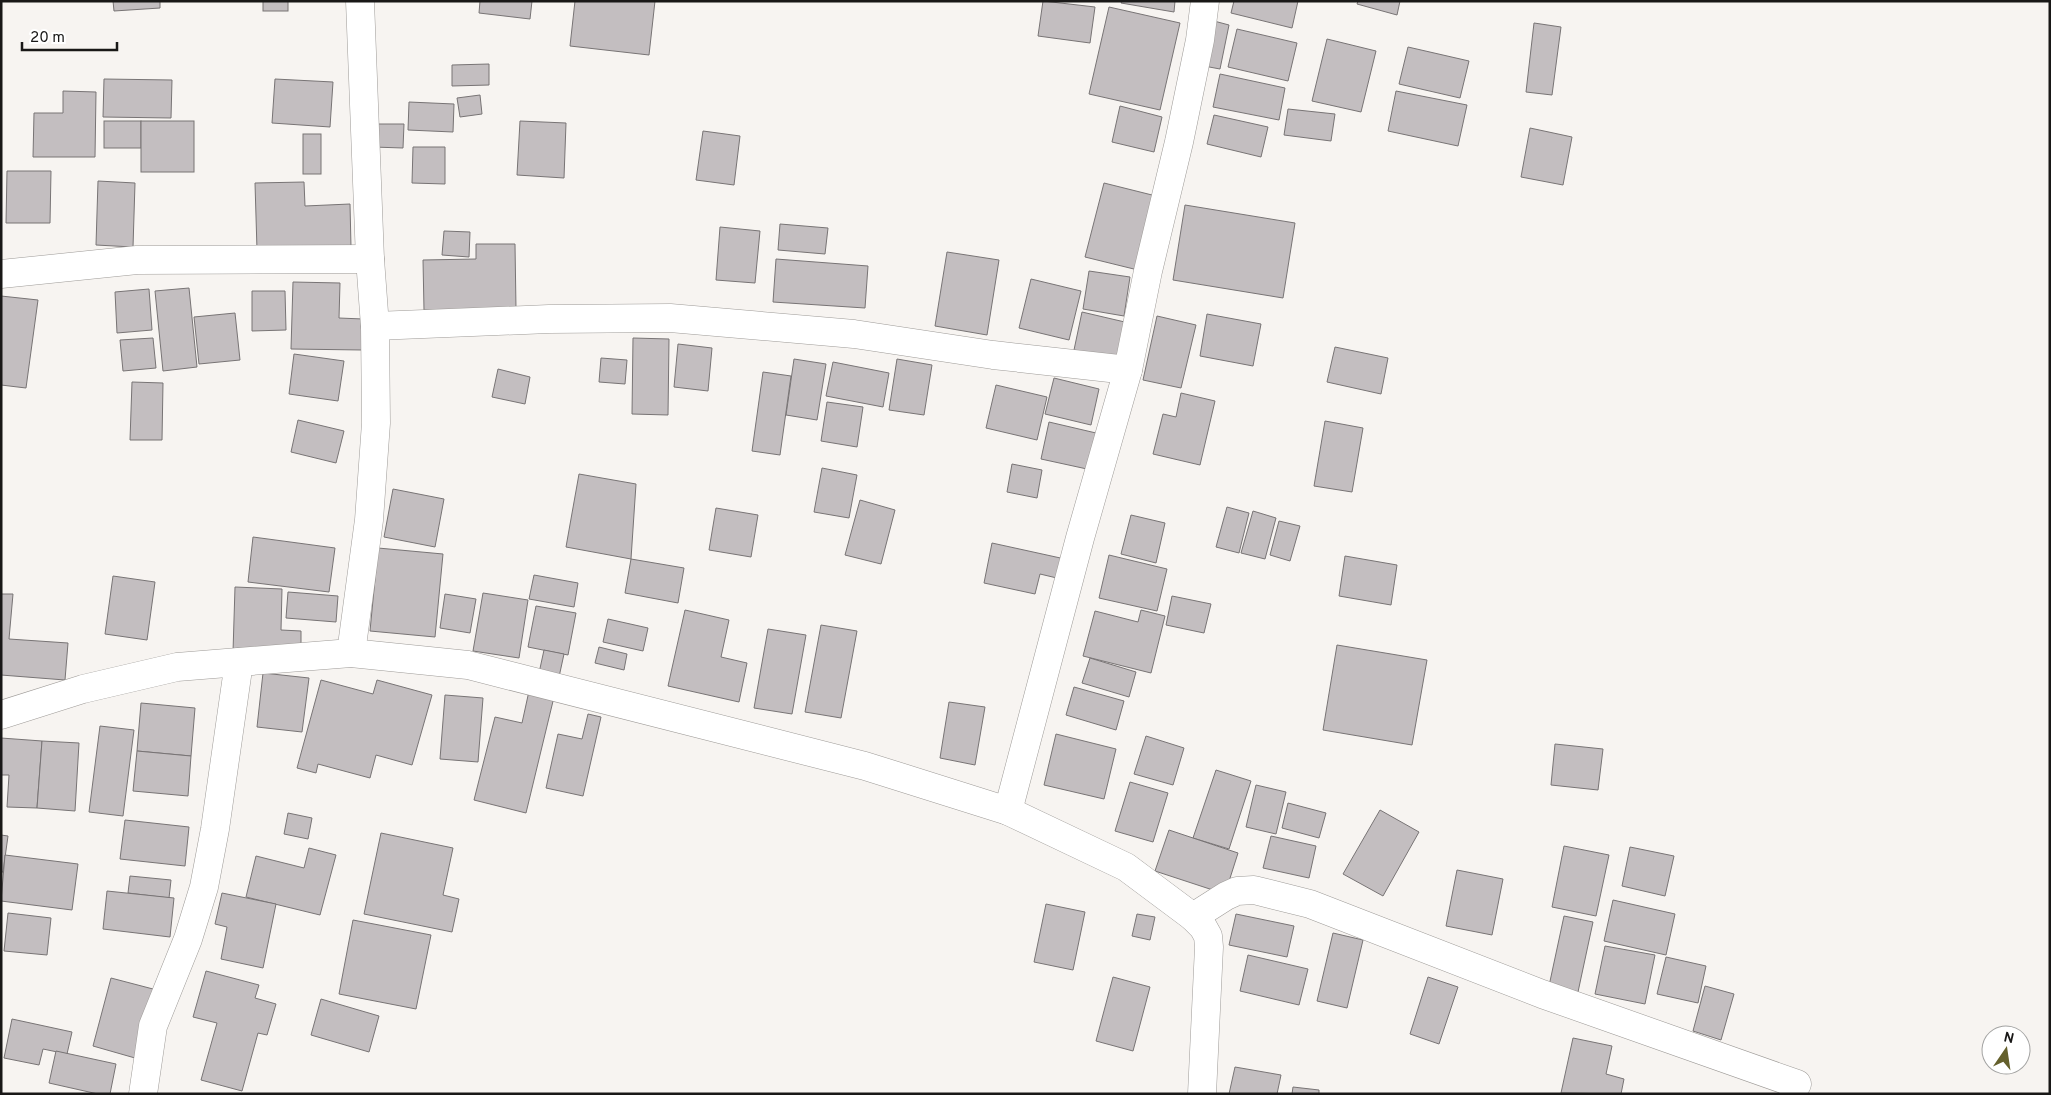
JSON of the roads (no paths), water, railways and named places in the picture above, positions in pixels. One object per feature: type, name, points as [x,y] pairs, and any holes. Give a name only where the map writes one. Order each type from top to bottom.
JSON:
[{"type":"street","points":[[351,653],[370,510],[376,423],[375,326],[370,259],[360,1]]},
{"type":"street","points":[[1008,811],[1080,538],[1128,370],[1148,271],[1179,142],[1200,40],[1205,1]]},
{"type":"street","points":[[1,274],[138,260],[370,259]]},
{"type":"street","points":[[375,326],[549,319],[670,318],[854,334],[993,356],[1128,370]]},
{"type":"street","points":[[1,715],[83,689],[177,667],[351,653],[468,665],[865,766],[1008,811],[1126,867],[1193,917],[1203,927],[1208,936],[1210,947],[1202,1094]]},
{"type":"street","points":[[143,1094],[153,1026],[188,939],[204,887],[215,829],[239,662]]},
{"type":"street","points":[[1193,917],[1237,891],[1254,890],[1310,904],[1542,994],[1797,1084]]}]
